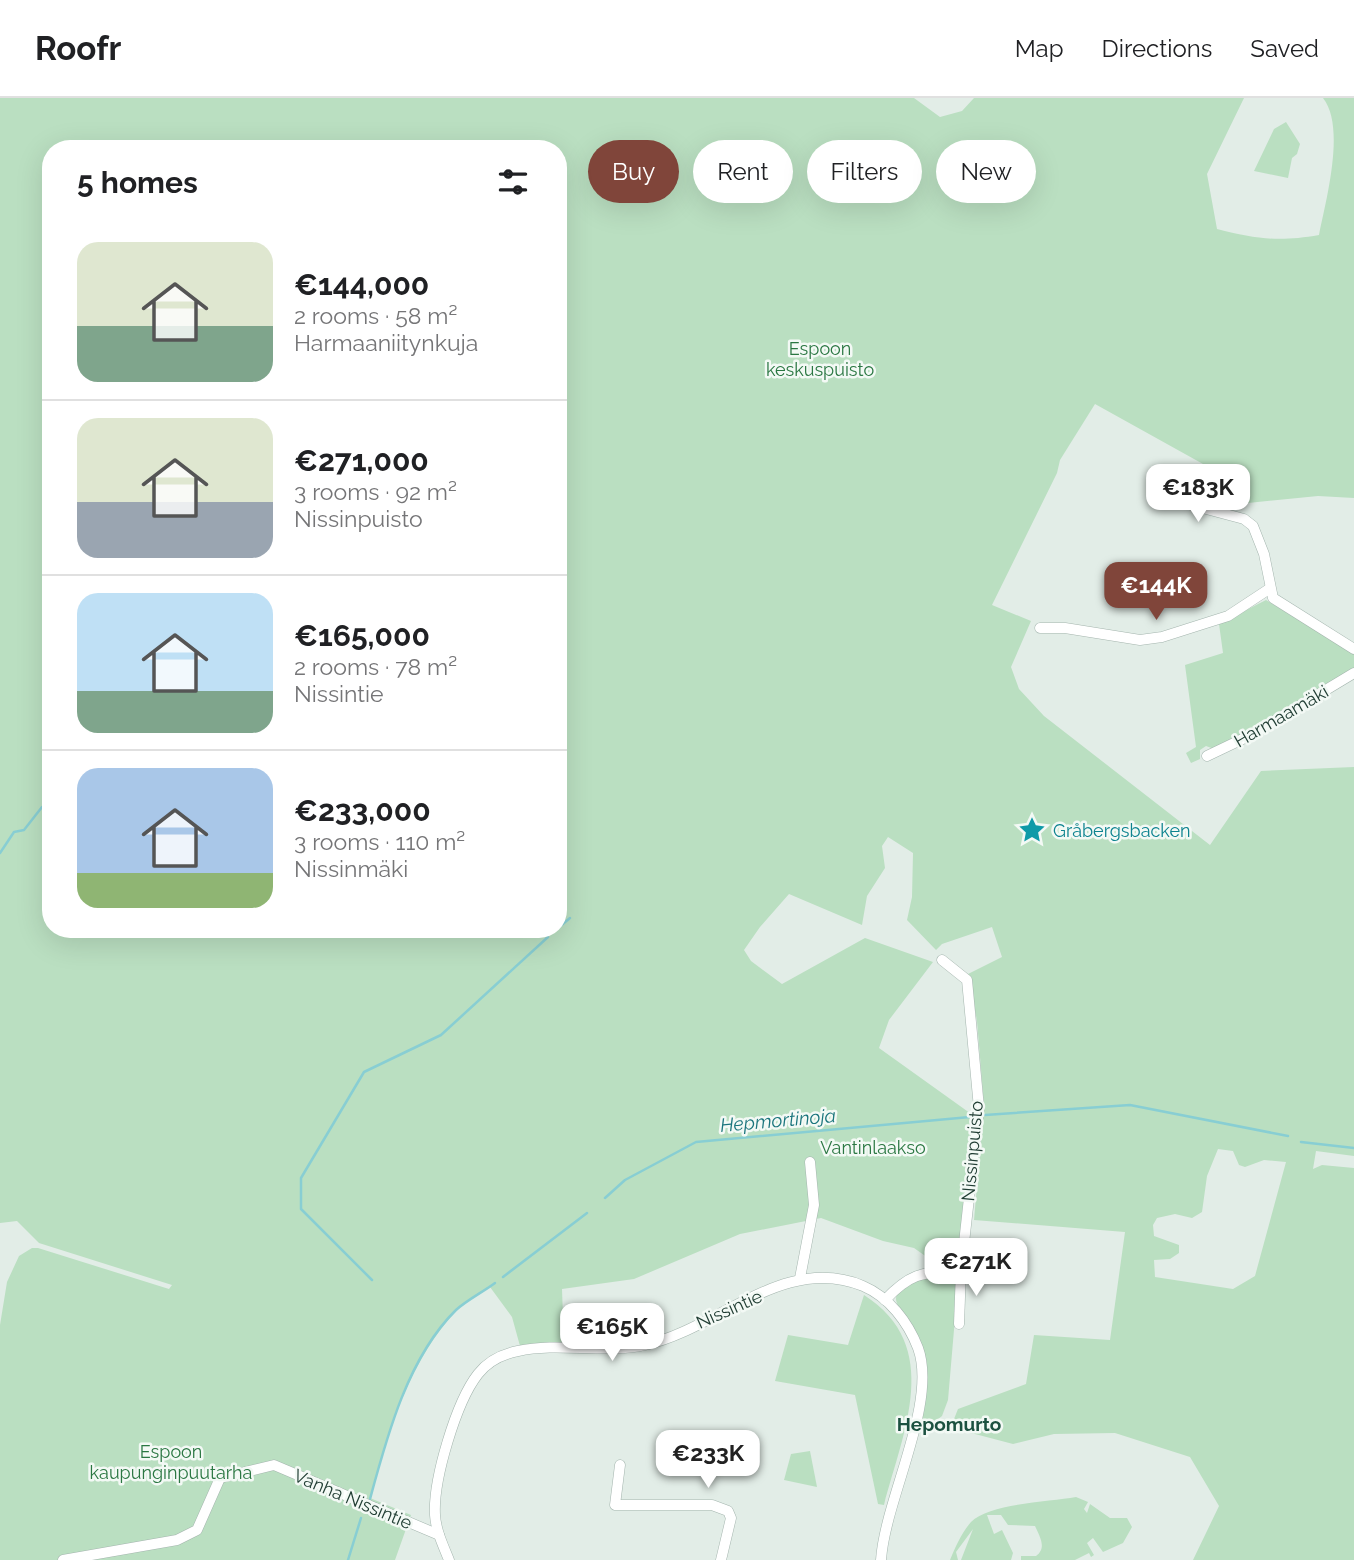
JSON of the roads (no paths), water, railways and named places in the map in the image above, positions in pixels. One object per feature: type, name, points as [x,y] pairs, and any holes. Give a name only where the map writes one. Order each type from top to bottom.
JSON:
[{"type":"street","points":[[1184,503],[1244,519],[1253,526],[1264,554],[1269,589],[1280,605],[1354,649]]},
{"type":"street","points":[[1040,628],[1065,628],[1140,640],[1227,616],[1269,589]]},
{"type":"street","name":"Harmaamäki","points":[[1207,756],[1251,735],[1354,673]]},
{"type":"street","name":"Nissinpuisto","points":[[942,960],[967,980],[975,1040],[979,1108],[961,1270],[959,1324]]},
{"type":"street","points":[[800,1279],[814,1205],[810,1162]]},
{"type":"street","points":[[881,1560],[886,1528],[922,1387],[923,1369],[912,1332],[886,1300],[905,1280],[918,1273],[961,1270]]},
{"type":"street","name":"Nissintie","points":[[449,1560],[439,1535],[435,1499],[449,1441],[470,1386],[490,1362],[520,1350],[644,1345],[800,1279],[835,1278],[864,1287],[886,1300]]},
{"type":"street","name":"Vanha Nissintie","points":[[63,1560],[177,1540],[197,1530],[220,1478],[274,1465],[439,1535]]},
{"type":"street","points":[[620,1465],[615,1505],[712,1505],[728,1511],[731,1518],[721,1560]]},
{"type":"waterway","points":[[0,853],[14,832],[24,830],[42,807]]},
{"type":"waterway","points":[[372,1280],[301,1209],[301,1178],[364,1072],[441,1035],[547,938]]},
{"type":"waterway","name":"Hepmortinoja","points":[[985,1115],[1130,1105],[1288,1136]]},
{"type":"waterway","name":"Hepmortinoja","points":[[605,1198],[625,1180],[696,1142],[970,1117]]},
{"type":"waterway","name":"Hepmortinoja","points":[[1301,1142],[1354,1148]]},
{"type":"waterway","name":"Hepmortinoja","points":[[503,1277],[587,1213]]},
{"type":"waterway","name":"Hepmortinoja","points":[[370,1499],[401,1398],[425,1350],[456,1310],[495,1283]]},
{"type":"waterway","name":"Hepmortinoja","points":[[348,1560],[361,1518]]},
{"type":"place","name":"Gråbergsbacken","points":[[1032,830]]},
{"type":"district","name":"Hepomurto","points":[[949,1424]]},
{"type":"park label","name":"Espoon keskuspuisto","points":[[820,358]]},
{"type":"park label","name":"Vantinlaakso","points":[[873,1147]]},
{"type":"park label","name":"Espoon kaupunginpuutarha","points":[[171,1461]]}]
